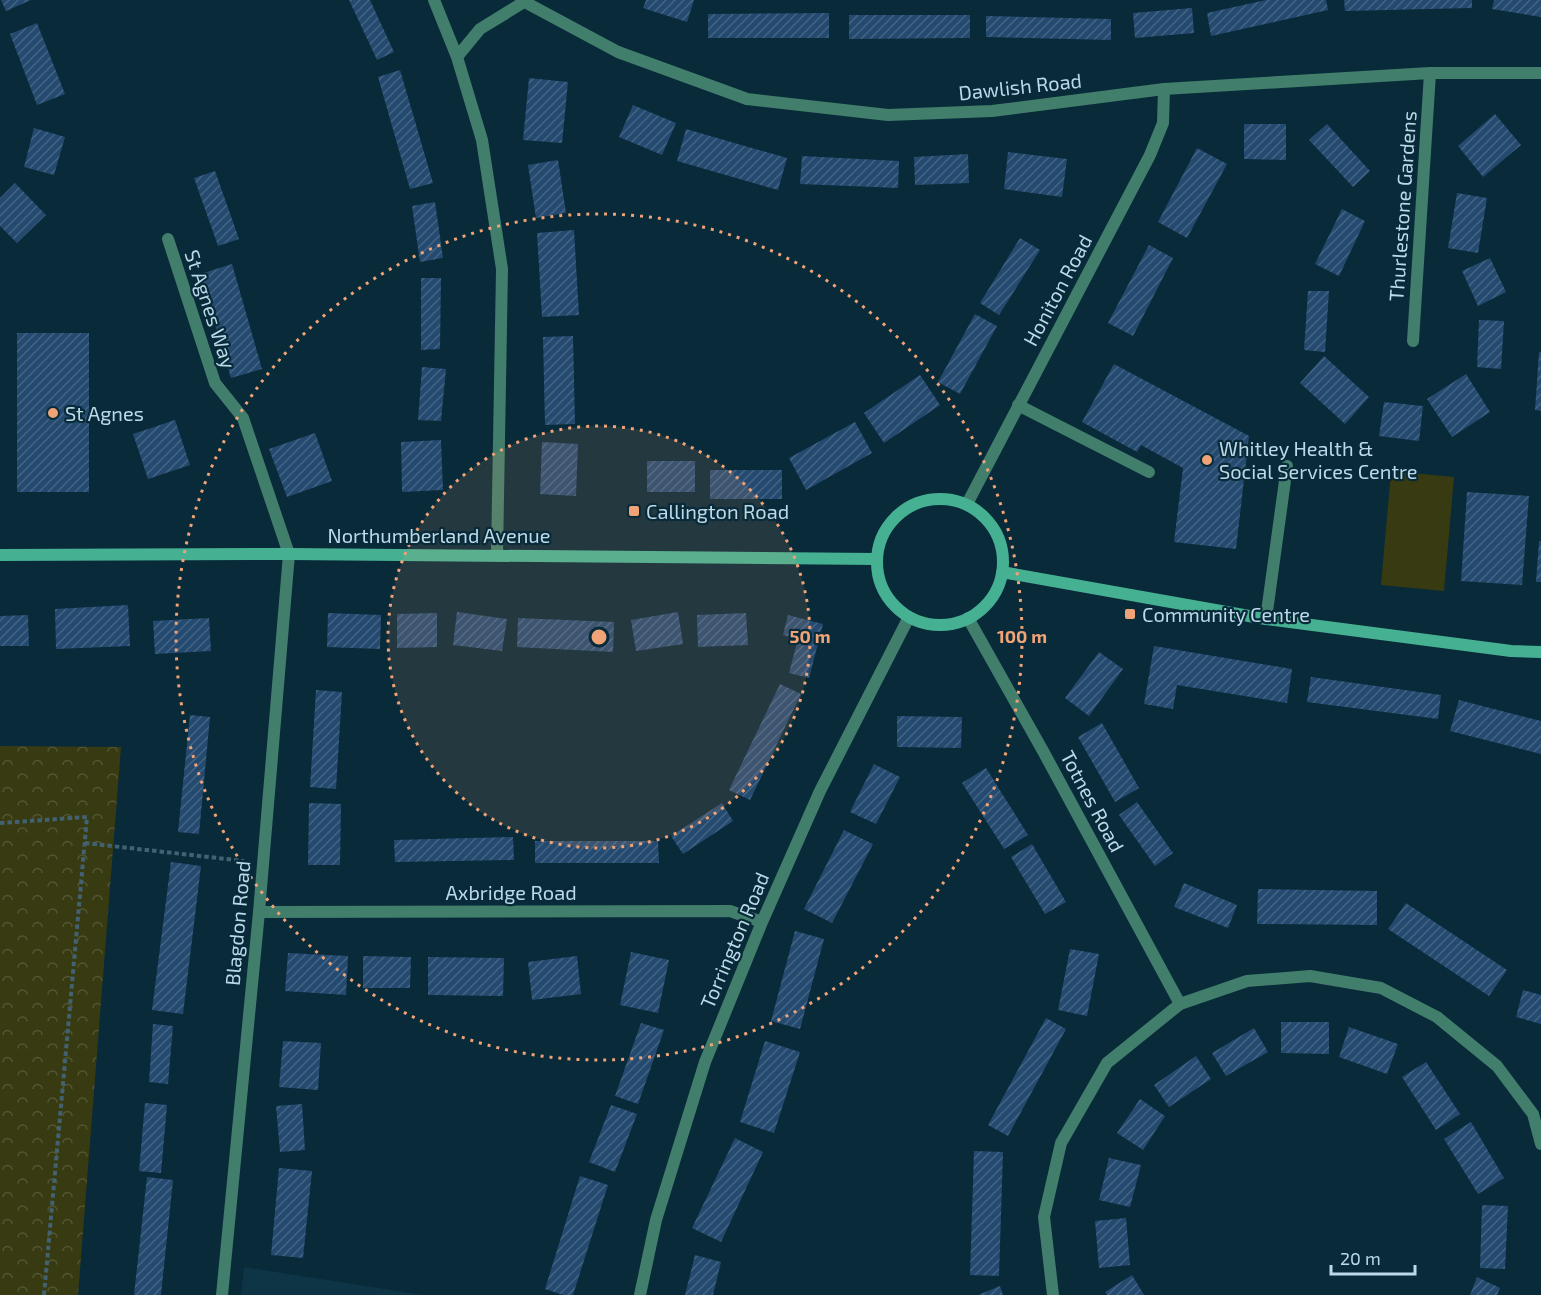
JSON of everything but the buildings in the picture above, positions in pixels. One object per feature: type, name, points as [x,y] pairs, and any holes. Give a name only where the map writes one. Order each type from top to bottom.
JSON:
[{"type":"street","points":[[434,0],[457,57],[482,140],[502,269],[497,555]]},
{"type":"street","name":"Dawlish Road","points":[[457,57],[480,29],[522,1],[618,52],[747,99],[888,114],[992,111],[1164,89],[1430,73],[1541,73]]},
{"type":"street","name":"Thurlestone Gardens","points":[[1413,341],[1430,73]]},
{"type":"street","name":"Honiton Road","points":[[967,504],[1150,155],[1163,123],[1164,89]]},
{"type":"street","name":"St Agnes Way","points":[[168,240],[215,383],[243,418],[290,554]]},
{"type":"street","points":[[1018,405],[1149,472]]},
{"type":"street","points":[[1266,619],[1287,466]]},
{"type":"street","points":[[947,499],[967,504],[984,516],[995,532],[1002,552],[1002,572],[995,591],[984,607],[968,618],[938,625],[909,617],[895,606],[885,592],[879,576],[877,559],[881,539],[891,521],[907,507],[927,500],[947,499]]},
{"type":"street","name":"Northumberland Avenue","points":[[0,555],[290,554],[877,559]]},
{"type":"street","name":"Blagdon Road","points":[[222,1295],[259,912],[290,554]]},
{"type":"street","points":[[1002,572],[1266,619],[1511,651],[1541,652]]},
{"type":"street","name":"Torrington Road","points":[[640,1295],[656,1220],[705,1062],[762,922],[820,791],[909,617]]},
{"type":"street","name":"Totnes Road","points":[[968,618],[1180,1004]]},
{"type":"street","name":"Axbridge Road","points":[[259,912],[730,911],[762,922]]},
{"type":"street","points":[[1053,1295],[1044,1217],[1061,1143],[1107,1063],[1180,1004],[1247,981],[1310,976],[1381,988],[1437,1017],[1497,1066],[1537,1112],[1541,1144]]},
{"type":"path","points":[[0,823],[87,817],[44,1295]]},
{"type":"path","points":[[85,843],[263,863]]},
{"type":"shaded area","points":[[244,1267],[423,1295],[241,1295]]},
{"type":"green space","points":[[1391,471],[1454,477],[1444,591],[1381,585]]},
{"type":"green space","points":[[0,746],[121,747],[78,1295],[0,1295]]},
{"type":"place","name":"St Agnes","points":[[53,413]]},
{"type":"place","name":"Whitley Health & Social Services Centre","points":[[1207,460]]},
{"type":"place","name":"Callington Road","points":[[634,511]]},
{"type":"place","name":"Community Centre","points":[[1130,614]]}]
